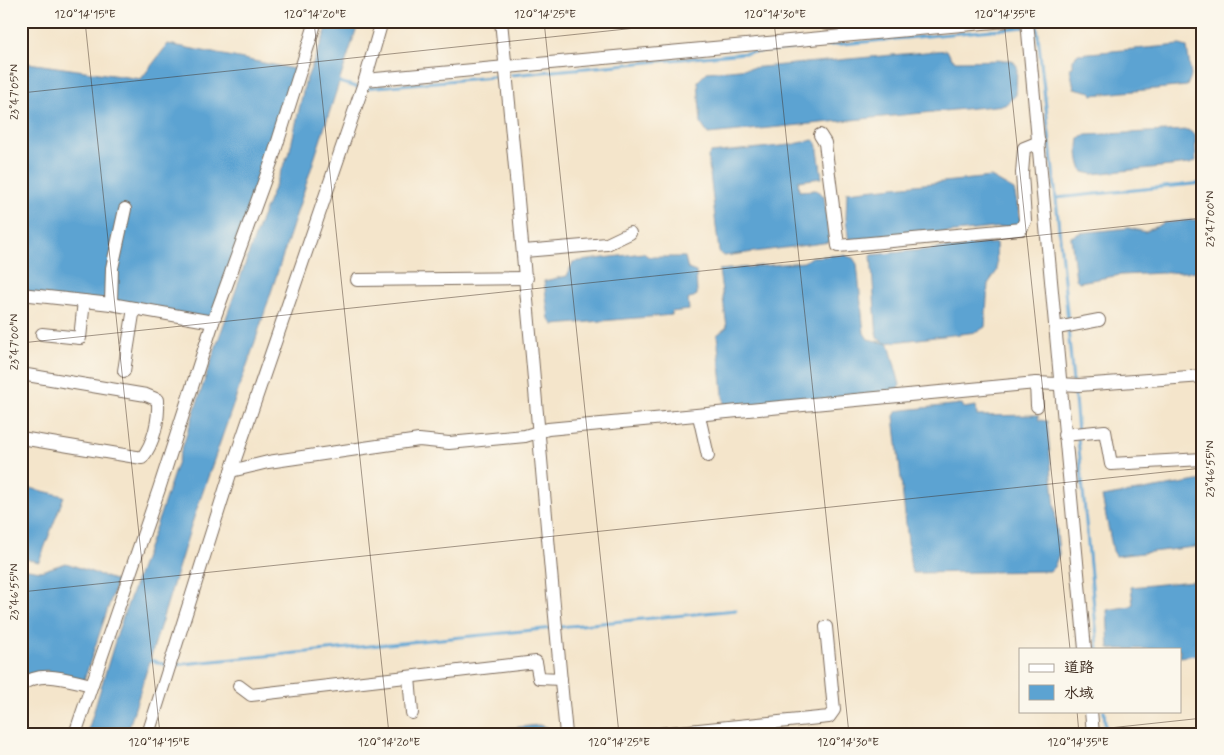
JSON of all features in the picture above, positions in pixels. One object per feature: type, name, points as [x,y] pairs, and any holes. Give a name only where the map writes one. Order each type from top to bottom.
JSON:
[{"type":"street","points":[[75,734],[213,322],[272,160],[306,46],[316,21]]},
{"type":"street","points":[[148,734],[231,471],[364,80],[382,21]]},
{"type":"street","points":[[501,21],[527,278],[537,433],[566,734]]},
{"type":"street","points":[[364,80],[1005,21]]},
{"type":"street","points":[[1027,21],[1057,328],[1064,435],[1085,648]]},
{"type":"street","points":[[820,135],[826,143],[838,246],[1022,229],[1025,221],[1022,173],[1024,148],[1039,142]]},
{"type":"street","points":[[111,304],[112,268],[125,209]]},
{"type":"street","points":[[524,251],[607,244],[630,233]]},
{"type":"street","points":[[357,280],[527,278]]},
{"type":"street","points":[[21,294],[111,304],[213,322]]},
{"type":"street","points":[[42,334],[80,338],[84,301]]},
{"type":"street","points":[[124,371],[134,308]]},
{"type":"street","points":[[1057,328],[1099,320]]},
{"type":"street","points":[[21,374],[146,395],[158,400],[159,415],[148,450],[142,458],[21,438]]},
{"type":"street","points":[[231,471],[268,462],[419,440],[448,443],[537,433],[548,429],[1036,383],[1079,385],[1203,376]]},
{"type":"street","points":[[1036,383],[1038,406]]},
{"type":"street","points":[[159,415],[182,419]]},
{"type":"street","points":[[699,416],[708,456]]},
{"type":"street","points":[[1064,435],[1105,431],[1111,464],[1203,459]]},
{"type":"street","points":[[659,734],[830,717],[834,710],[826,627]]},
{"type":"street","points":[[239,686],[251,695],[536,662],[539,678],[561,679]]},
{"type":"street","points":[[21,685],[28,680],[44,675],[92,685]]},
{"type":"street","points":[[409,677],[412,713]]},
{"type":"street","points":[[1091,712],[1093,734]]},
{"type":"water","points":[[330,21],[359,21],[252,351],[192,523],[127,734],[87,734],[118,631],[160,515],[261,219],[290,150],[305,83]]},
{"type":"water","points":[[168,44],[299,70],[213,327],[109,302],[21,300],[21,62],[141,79]]},
{"type":"water","points":[[1180,45],[1187,47],[1191,76],[1187,86],[1092,95],[1091,92],[1074,88],[1070,68],[1073,67],[1073,59],[1078,54]]},
{"type":"water","points":[[947,50],[951,58],[956,61],[1012,60],[1017,66],[1016,95],[1005,105],[708,134],[701,124],[698,81],[707,72]]},
{"type":"water","points":[[1188,130],[1195,135],[1196,161],[1190,164],[1092,174],[1083,172],[1081,168],[1078,156],[1078,143],[1079,139],[1086,135]]},
{"type":"water","points":[[813,140],[817,143],[822,178],[798,181],[799,191],[816,190],[824,196],[830,242],[724,256],[719,252],[708,156],[711,153],[790,145]]},
{"type":"water","points":[[991,177],[1014,190],[1022,225],[849,243],[846,219],[847,192]]},
{"type":"water","points":[[1203,219],[1203,271],[1121,275],[1079,282],[1076,279],[1071,237],[1080,233],[1129,228],[1145,232],[1164,223]]},
{"type":"water","points":[[996,243],[997,271],[988,284],[985,327],[977,332],[885,343],[877,338],[871,255]]},
{"type":"water","points":[[643,253],[649,257],[685,257],[688,269],[696,272],[697,295],[688,300],[689,310],[671,312],[672,315],[554,325],[549,319],[544,281],[567,276],[573,262]]},
{"type":"water","points":[[844,255],[853,258],[857,264],[864,333],[868,339],[889,344],[900,385],[894,394],[727,408],[724,404],[717,335],[727,327],[719,270],[804,262],[811,257]]},
{"type":"water","points":[[962,404],[964,408],[976,406],[977,416],[1038,415],[1039,420],[1047,421],[1059,554],[1054,567],[1050,571],[913,573],[911,569],[894,416],[897,411]]},
{"type":"water","points":[[1203,480],[1203,546],[1116,556],[1113,551],[1102,497]]},
{"type":"water","points":[[21,486],[64,496],[39,562],[21,558]]},
{"type":"water","points":[[66,563],[117,581],[82,686],[21,675],[21,568],[41,571]]},
{"type":"water","points":[[1203,580],[1203,654],[1182,657],[1182,648],[1109,648],[1107,610],[1131,606],[1133,604],[1131,587]]},
{"type":"water","points":[[539,725],[548,728],[551,734],[455,734]]},
{"type":"waterway","points":[[1031,26],[1037,26],[1056,198],[1203,183]]},
{"type":"waterway","points":[[511,75],[1025,27]]},
{"type":"waterway","points":[[366,88],[504,76]]},
{"type":"waterway","points":[[335,81],[360,88]]},
{"type":"waterway","points":[[1056,198],[1068,322]]},
{"type":"waterway","points":[[1068,328],[1073,382]]},
{"type":"waterway","points":[[1074,388],[1078,432]]},
{"type":"waterway","points":[[1078,438],[1098,648]]},
{"type":"waterway","points":[[560,627],[736,610]]},
{"type":"waterway","points":[[172,665],[554,628]]},
{"type":"waterway","points":[[148,659],[166,665]]},
{"type":"waterway","points":[[1104,712],[1106,734]]}]
